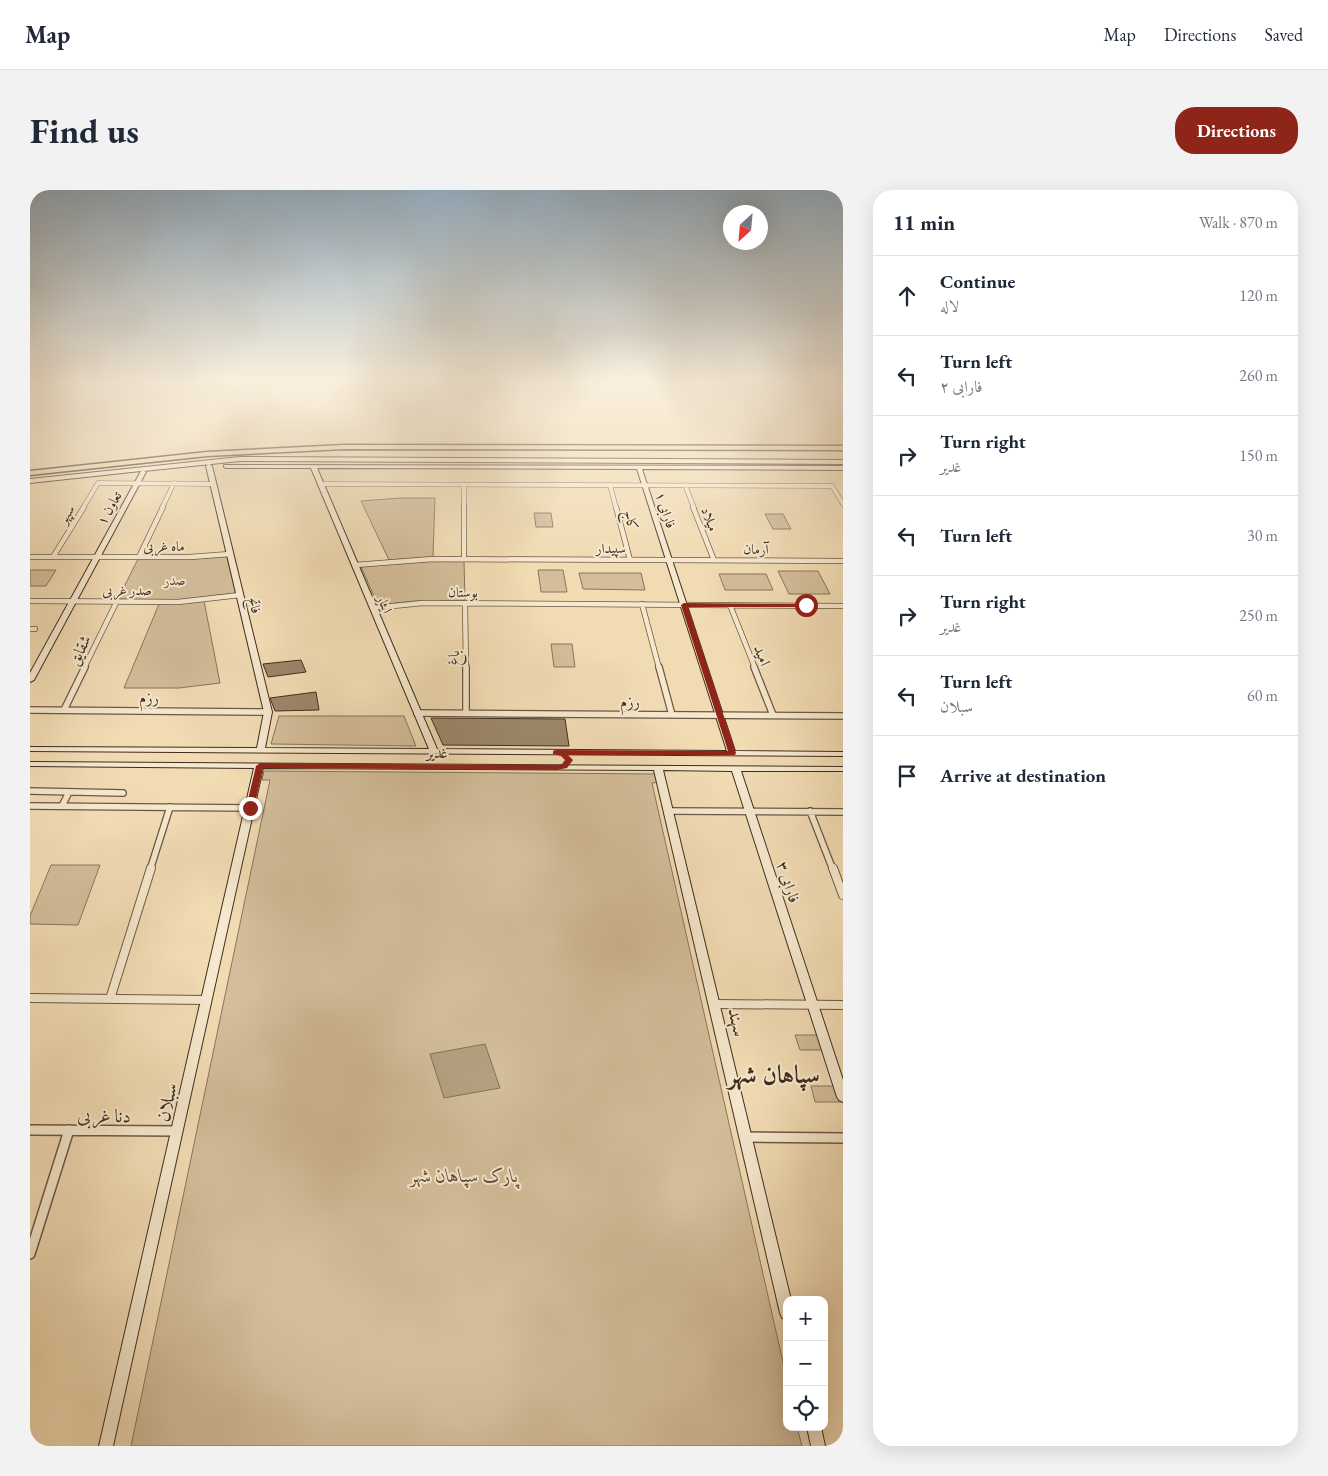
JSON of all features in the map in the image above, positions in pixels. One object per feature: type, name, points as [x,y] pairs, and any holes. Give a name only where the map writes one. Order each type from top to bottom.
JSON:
[{"type":"highway","points":[[30,474],[200,457],[337,450],[843,450]]},
{"type":"street","points":[[30,482],[240,459],[522,464]]},
{"type":"street","points":[[30,482],[209,466],[843,462]]},
{"type":"street","points":[[548,464],[639,467],[843,468]]},
{"type":"street","name":"فاتح","points":[[209,466],[268,712],[260,750]]},
{"type":"street","name":"ایثار","points":[[313,466],[434,752]]},
{"type":"street","name":"فارابی ۱","points":[[639,467],[732,753]]},
{"type":"street","name":"تعاون ۱","points":[[30,680],[143,472]]},
{"type":"street","name":"سپهر","points":[[53,557],[98,483],[137,483]]},
{"type":"street","points":[[137,483],[213,484]]},
{"type":"street","points":[[139,557],[174,483]]},
{"type":"street","points":[[320,484],[832,486],[843,504]]},
{"type":"street","points":[[464,485],[464,559]]},
{"type":"street","name":"کاج","points":[[610,485],[630,560]]},
{"type":"street","name":"میلاد","points":[[685,486],[714,560]]},
{"type":"street","name":"ماه غربی","points":[[30,557],[190,557],[230,554]]},
{"type":"street","name":"سپیدار","points":[[355,565],[414,559],[669,560]]},
{"type":"street","name":"آرمان","points":[[669,560],[843,561]]},
{"type":"street","name":"صدر غربی","points":[[30,601],[178,602],[240,595]]},
{"type":"street","name":"شقایق","points":[[64,710],[117,601]]},
{"type":"street","name":"بوستان","points":[[373,608],[415,604],[465,603],[843,606]]},
{"type":"street","name":"باغ","points":[[465,603],[466,713]]},
{"type":"street","points":[[642,604],[672,714]]},
{"type":"street","name":"امید","points":[[730,605],[773,715]]},
{"type":"street","name":"رزم","points":[[30,710],[268,712]]},
{"type":"street","name":"رزم","points":[[417,713],[843,716]]},
{"type":"street","name":"غدیر","points":[[30,749],[843,754]]},
{"type":"street","points":[[555,752],[563,754],[570,760],[565,766],[557,768]]},
{"type":"street","points":[[597,753],[587,756],[585,760],[589,765],[600,768]]},
{"type":"street","name":"غدیر","points":[[30,764],[843,769]]},
{"type":"street","name":"سبلان","points":[[106,1446],[260,766]]},
{"type":"street","name":"سهند","points":[[658,768],[783,1296]]},
{"type":"street","name":"فارابی ۳","points":[[736,769],[843,1097]]},
{"type":"street","points":[[30,791],[123,793]]},
{"type":"street","points":[[62,806],[69,792]]},
{"type":"street","points":[[30,806],[250,808]]},
{"type":"street","points":[[110,999],[170,807]]},
{"type":"street","points":[[668,811],[843,812]]},
{"type":"street","points":[[810,811],[843,895]]},
{"type":"street","points":[[30,998],[207,1000]]},
{"type":"street","points":[[714,1004],[843,1005]]},
{"type":"street","name":"دنا غربی","points":[[30,1130],[177,1132]]},
{"type":"street","points":[[30,1254],[68,1130]]},
{"type":"street","points":[[745,1137],[843,1138]]},
{"type":"street","points":[[815,1431],[818,1446]]},
{"type":"green space","points":[[435,498],[433,557],[389,560],[361,501]]},
{"type":"green space","points":[[534,513],[551,513],[553,527],[536,527]]},
{"type":"green space","points":[[765,514],[783,514],[791,529],[773,529]]},
{"type":"green space","name":"صدر","points":[[227,556],[236,593],[178,600],[118,599],[138,559],[190,559]]},
{"type":"green space","points":[[415,561],[464,561],[465,601],[415,601],[378,605],[361,567]]},
{"type":"green space","points":[[30,570],[56,570],[46,586],[30,586]]},
{"type":"green space","points":[[538,570],[563,570],[567,592],[541,592]]},
{"type":"green space","points":[[778,571],[818,571],[830,594],[789,594]]},
{"type":"green space","points":[[579,573],[641,573],[645,590],[583,589]]},
{"type":"green space","points":[[719,574],[766,574],[773,590],[725,590]]},
{"type":"green space","points":[[204,601],[220,683],[179,688],[124,688],[159,604]]},
{"type":"green space","points":[[551,644],[572,644],[575,667],[554,667]]},
{"type":"green space","points":[[279,716],[404,716],[416,746],[271,744]]},
{"type":"green space","name":"پارک سپاهان شهر","points":[[264,771],[659,774],[661,782],[652,783],[783,1362],[783,1431],[798,1431],[802,1446],[131,1446],[270,780],[262,780]]},
{"type":"green space","points":[[51,865],[100,865],[78,925],[30,924],[30,916]]},
{"type":"green space","points":[[795,1035],[819,1035],[824,1050],[800,1050]]},
{"type":"green space","points":[[811,1086],[836,1086],[841,1102],[815,1102]]},
{"type":"shaded area","points":[[485,1044],[500,1088],[444,1098],[430,1054]]},
{"type":"building","points":[[301,660],[306,672],[268,677],[263,664]]},
{"type":"building","points":[[316,692],[319,710],[275,711],[270,698]]},
{"type":"building","points":[[431,718],[565,719],[569,746],[443,745]]},
{"type":"district","name":"سپاهان شهر","points":[[774,1074]]},
{"type":"route","points":[[250,808],[260,766],[557,768],[565,766],[570,760],[563,754],[555,752],[732,753],[684,605],[806,605]]}]
